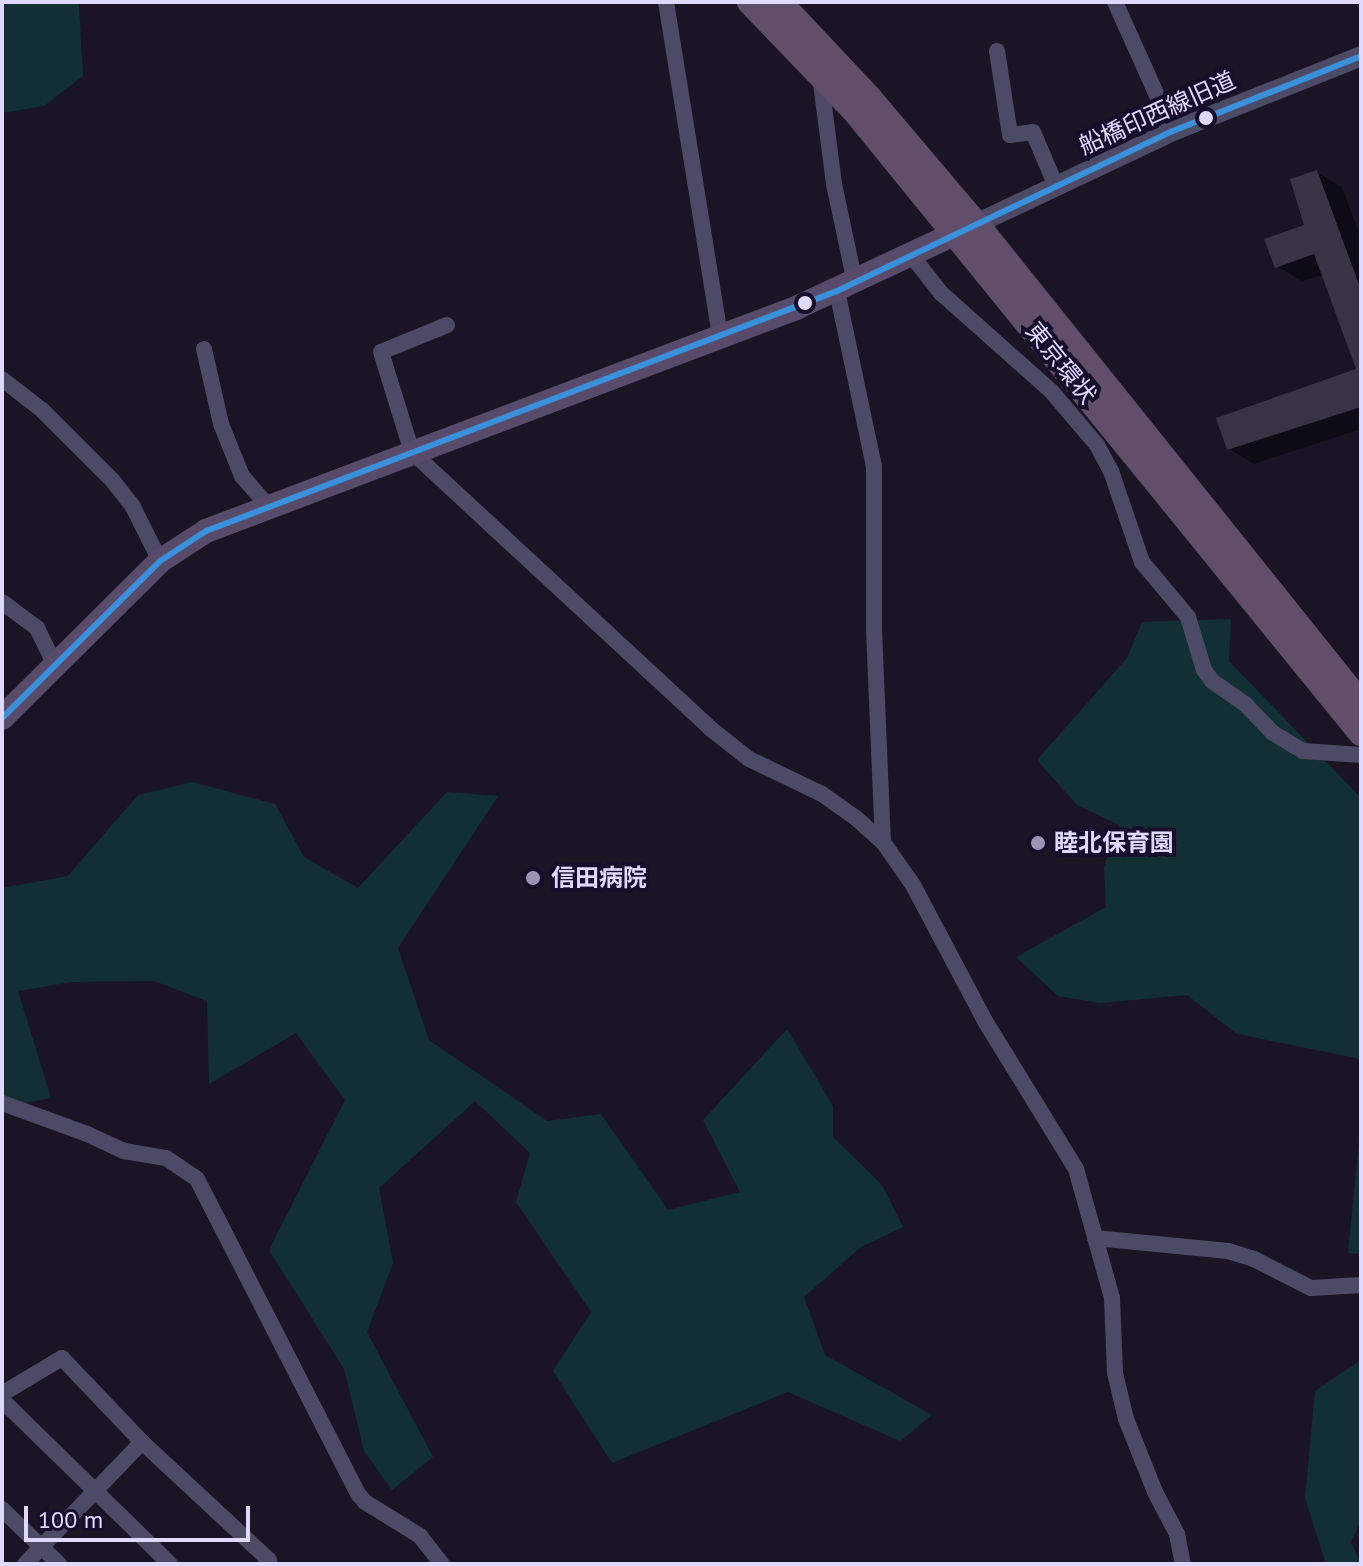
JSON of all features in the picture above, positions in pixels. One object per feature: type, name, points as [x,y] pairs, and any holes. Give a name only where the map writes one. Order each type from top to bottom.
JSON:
[{"type":"highway","name":"東京環状","points":[[750,2],[966,229],[1361,704]]},
{"type":"highway","name":"東京環状","points":[[779,2],[800,13],[869,98],[966,229],[1361,733]]},
{"type":"main road","points":[[2,718],[160,561],[206,531],[846,287],[966,229]]},
{"type":"street","points":[[666,2],[706,267],[720,336]]},
{"type":"street","points":[[1115,2],[1173,131]]},
{"type":"street","points":[[800,13],[819,73],[846,287],[874,466],[873,582],[883,842]]},
{"type":"street","points":[[997,51],[1010,135],[1033,132],[1056,186]]},
{"type":"street","name":"船橋印西線旧道","points":[[966,229],[1173,131],[1361,56]]},
{"type":"street","points":[[912,256],[941,293],[1052,392],[1097,445],[1111,471],[1142,562],[1188,617],[1204,670],[1212,681],[1245,704],[1273,733],[1303,751],[1361,755]]},
{"type":"street","points":[[447,325],[381,352],[412,452],[711,729],[749,759],[822,794],[883,842],[913,885],[985,1021],[1076,1169],[1112,1298],[1115,1373],[1126,1419],[1155,1492],[1177,1534],[1183,1564]]},
{"type":"street","points":[[204,349],[221,424],[242,476],[268,506]]},
{"type":"street","points":[[2,379],[42,410],[113,481],[133,507],[160,561]]},
{"type":"street","points":[[2,602],[37,628],[55,665]]},
{"type":"street","points":[[2,1103],[124,1151],[166,1158],[197,1179],[359,1495],[365,1502],[420,1536],[442,1564]]},
{"type":"street","points":[[1095,1238],[1228,1251],[1254,1259],[1311,1288],[1343,1289],[1361,1285]]},
{"type":"street","points":[[170,1564],[2,1397],[62,1358],[142,1442],[269,1560],[266,1564]]},
{"type":"street","points":[[25,1564],[142,1442]]},
{"type":"street","points":[[2,1509],[59,1564]]},
{"type":"green space","points":[[2,2],[77,2],[79,6],[83,76],[44,106],[2,113]]},
{"type":"green space","points":[[1231,619],[1229,661],[1361,798],[1361,1059],[1237,1034],[1187,995],[1100,1003],[1058,996],[1016,957],[1106,907],[1104,867],[1119,825],[1077,805],[1037,760],[1127,658],[1142,622]]},
{"type":"green space","points":[[192,782],[275,804],[304,857],[358,888],[447,792],[498,796],[398,948],[429,1040],[547,1121],[601,1114],[668,1210],[740,1192],[703,1120],[787,1029],[833,1106],[833,1137],[882,1185],[903,1227],[861,1247],[804,1297],[825,1355],[932,1415],[900,1441],[788,1392],[612,1463],[553,1371],[591,1312],[516,1202],[530,1153],[475,1101],[379,1188],[393,1263],[367,1332],[433,1457],[392,1490],[364,1451],[344,1369],[269,1250],[345,1100],[296,1033],[209,1084],[207,1001],[154,981],[72,982],[18,991],[51,1098],[2,1108],[2,888],[68,876],[138,795]]},
{"type":"green space","points":[[1361,1121],[1361,1254],[1348,1253]]},
{"type":"green space","points":[[1361,1360],[1361,1520],[1351,1542],[1361,1564],[1326,1564],[1305,1498],[1315,1391]]},
{"type":"building","points":[[1317,170],[1361,290],[1361,407],[1227,450],[1216,418],[1356,369],[1314,254],[1275,268],[1264,239],[1304,225],[1290,179]]},
{"type":"transit line","points":[[2,718],[160,561],[206,531],[837,291],[1173,131],[1361,56]]},
{"type":"place","name":"睦北保育園","points":[[1038,843]]},
{"type":"place","name":"信田病院","points":[[533,878]]}]
